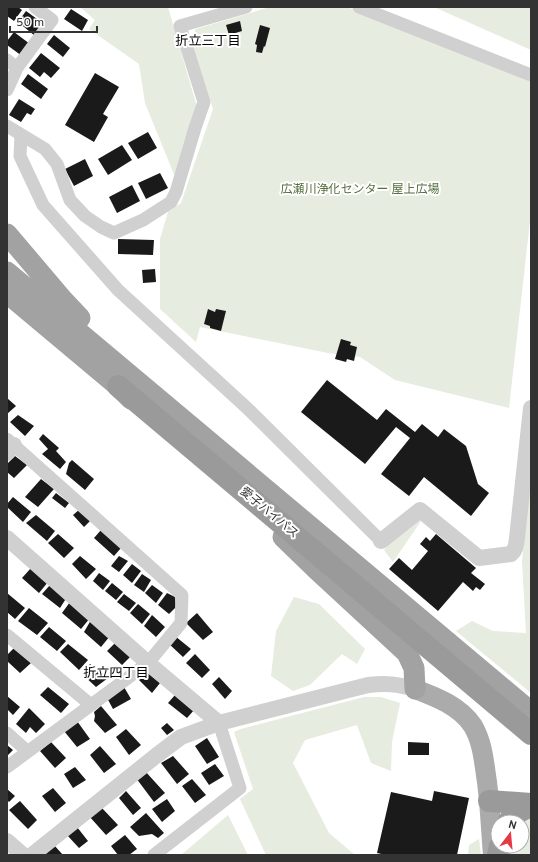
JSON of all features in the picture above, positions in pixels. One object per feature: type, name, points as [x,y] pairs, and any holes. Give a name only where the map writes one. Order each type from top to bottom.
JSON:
[{"type":"highway","points":[[7,234],[62,300],[104,342],[161,394],[250,471],[294,513]]},
{"type":"highway","name":"愛子バイパス","points":[[7,272],[531,712]]},
{"type":"highway","name":"愛子バイパス","points":[[7,292],[531,734]]},
{"type":"highway","points":[[118,386],[158,427],[258,512],[315,568],[407,653],[414,668],[415,689]]},
{"type":"highway","points":[[489,801],[531,806]]},
{"type":"highway","points":[[515,814],[531,806]]},
{"type":"main road","points":[[415,689],[447,703],[462,714],[472,725],[479,740],[484,757],[493,855]]},
{"type":"street","points":[[7,90],[12,64],[52,20],[35,7]]},
{"type":"street","points":[[7,126],[45,149],[57,164],[70,200],[85,216],[101,228],[114,233],[143,220],[171,202],[176,192],[204,102],[180,26],[246,7]]},
{"type":"street","points":[[359,7],[531,75]]},
{"type":"street","points":[[21,135],[20,156],[43,205],[53,217],[118,290],[247,408],[381,541],[420,510],[479,558],[511,554],[514,552],[516,549],[531,408]]},
{"type":"street","points":[[7,767],[148,663],[181,623],[182,594],[9,446]]},
{"type":"street","points":[[7,538],[218,723],[240,788],[154,855]]},
{"type":"street","points":[[7,635],[90,705]]},
{"type":"street","points":[[32,855],[181,737],[218,723],[368,685],[398,685],[415,689]]},
{"type":"street","points":[[7,733],[27,751]]},
{"type":"street","points":[[7,841],[23,855]]},
{"type":"green space","points":[[80,7],[168,7],[197,107],[175,177],[145,103],[139,64],[89,29],[95,20]]},
{"type":"green space","name":"広瀬川浄化センター 屋上広場","points":[[270,7],[347,7],[531,80],[531,212],[509,408],[395,380],[360,357],[328,353],[200,327],[196,342],[160,309],[160,239],[168,212],[181,203],[213,109],[191,41],[196,29]]},
{"type":"green space","points":[[434,7],[531,7],[531,50]]},
{"type":"green space","points":[[531,478],[531,693],[456,631],[472,621],[493,631],[526,633],[522,561]]},
{"type":"green space","points":[[416,519],[421,521],[393,562],[384,550],[390,541]]},
{"type":"green space","points":[[294,597],[319,604],[365,649],[357,664],[342,654],[310,685],[293,691],[271,676],[276,631]]},
{"type":"green space","points":[[364,697],[381,697],[400,703],[392,742],[391,771],[371,763],[357,725],[305,740],[293,763],[329,833],[355,855],[266,855],[240,799],[253,789],[234,732]]},
{"type":"green space","points":[[531,814],[531,855],[508,855],[530,854]]},
{"type":"green space","points":[[228,815],[248,855],[181,855]]},
{"type":"green space","points":[[479,839],[481,855],[468,855],[469,845]]},
{"type":"building","points":[[7,7],[18,7],[22,10],[14,21],[7,16]]},
{"type":"building","points":[[71,9],[88,20],[82,31],[64,19]]},
{"type":"building","points":[[26,11],[44,24],[35,36],[18,22]]},
{"type":"building","points":[[240,21],[242,31],[229,35],[226,25]]},
{"type":"building","points":[[260,25],[270,28],[262,53],[256,52],[257,45],[255,44]]},
{"type":"building","points":[[14,32],[30,44],[22,56],[7,45],[7,41]]},
{"type":"building","points":[[54,35],[70,48],[63,57],[47,44]]},
{"type":"building","points":[[41,53],[60,68],[51,78],[44,72],[40,77],[29,68]]},
{"type":"building","points":[[95,73],[119,87],[103,114],[108,117],[94,142],[65,125]]},
{"type":"building","points":[[28,74],[48,89],[41,99],[21,84]]},
{"type":"building","points":[[19,99],[35,109],[31,115],[27,113],[21,122],[9,115]]},
{"type":"building","points":[[148,132],[157,148],[138,159],[128,143]]},
{"type":"building","points":[[122,145],[132,160],[108,175],[98,159]]},
{"type":"building","points":[[85,159],[93,176],[74,186],[65,169]]},
{"type":"building","points":[[160,173],[168,188],[146,199],[138,183]]},
{"type":"building","points":[[132,185],[140,201],[117,213],[109,197]]},
{"type":"building","points":[[118,239],[154,240],[153,255],[118,254]]},
{"type":"building","points":[[155,269],[156,282],[143,283],[142,270]]},
{"type":"building","points":[[208,309],[215,312],[216,309],[226,311],[221,331],[210,328],[210,326],[204,324]]},
{"type":"building","points":[[341,339],[351,342],[350,345],[357,347],[354,361],[347,359],[346,362],[335,359]]},
{"type":"building","points":[[327,380],[377,420],[386,409],[415,432],[422,424],[438,437],[444,429],[466,446],[478,484],[489,493],[471,516],[424,477],[409,496],[381,474],[410,438],[396,427],[365,464],[301,412]]},
{"type":"building","points":[[7,398],[16,406],[7,414]]},
{"type":"building","points":[[18,415],[34,426],[25,436],[10,422]]},
{"type":"building","points":[[43,434],[59,448],[56,451],[66,462],[60,469],[42,454],[48,449],[39,439]]},
{"type":"building","points":[[15,456],[27,465],[14,478],[7,472],[7,464]]},
{"type":"building","points":[[72,460],[94,479],[85,490],[66,474],[69,463]]},
{"type":"building","points":[[41,479],[54,489],[38,507],[25,497]]},
{"type":"building","points":[[56,493],[69,503],[65,508],[52,498]]},
{"type":"building","points":[[13,497],[31,512],[23,522],[7,507],[7,504]]},
{"type":"building","points":[[80,509],[91,520],[84,527],[73,515]]},
{"type":"building","points":[[36,515],[55,531],[47,541],[26,523]]},
{"type":"building","points":[[101,530],[121,548],[114,556],[94,538]]},
{"type":"building","points":[[58,534],[74,548],[64,558],[48,543]]},
{"type":"building","points":[[436,534],[476,568],[471,573],[485,584],[480,590],[476,587],[473,591],[463,582],[438,611],[389,569],[399,558],[412,570],[428,551],[420,544],[426,537],[430,541]]},
{"type":"building","points":[[80,556],[96,569],[86,579],[72,564]]},
{"type":"building","points":[[119,556],[128,561],[119,572],[111,566]]},
{"type":"building","points":[[132,564],[141,571],[132,583],[123,575]]},
{"type":"building","points":[[31,568],[48,582],[39,593],[22,578]]},
{"type":"building","points":[[99,573],[110,581],[103,590],[93,581]]},
{"type":"building","points":[[142,574],[151,580],[144,592],[134,585]]},
{"type":"building","points":[[112,583],[123,592],[116,600],[105,591]]},
{"type":"building","points":[[50,585],[67,597],[60,608],[42,594]]},
{"type":"building","points":[[152,585],[163,593],[156,603],[145,593]]},
{"type":"building","points":[[7,593],[25,608],[15,619],[7,612]]},
{"type":"building","points":[[167,593],[175,597],[176,607],[169,614],[158,605]]},
{"type":"building","points":[[124,594],[136,603],[129,611],[117,602]]},
{"type":"building","points":[[70,602],[90,618],[81,629],[62,613]]},
{"type":"building","points":[[138,604],[150,614],[142,624],[130,613]]},
{"type":"building","points":[[29,608],[48,623],[37,635],[18,621]]},
{"type":"building","points":[[197,613],[213,632],[203,640],[186,623]]},
{"type":"building","points":[[152,615],[165,627],[156,637],[144,626]]},
{"type":"building","points":[[91,620],[110,636],[101,647],[84,632]]},
{"type":"building","points":[[49,627],[66,641],[57,651],[40,637]]},
{"type":"building","points":[[175,636],[191,649],[183,657],[168,643]]},
{"type":"building","points":[[116,642],[132,655],[122,665],[107,651]]},
{"type":"building","points":[[68,644],[88,660],[79,670],[60,652]]},
{"type":"building","points":[[14,648],[31,663],[20,673],[7,661],[7,655]]},
{"type":"building","points":[[195,654],[210,670],[202,678],[186,663]]},
{"type":"building","points":[[90,664],[108,678],[96,687],[82,674]]},
{"type":"building","points":[[144,670],[160,683],[152,693],[137,678]]},
{"type":"building","points":[[219,677],[232,691],[225,699],[212,684]]},
{"type":"building","points":[[48,687],[69,704],[61,713],[40,695]]},
{"type":"building","points":[[124,687],[131,699],[113,709],[107,698]]},
{"type":"building","points":[[175,695],[195,709],[187,718],[168,703]]},
{"type":"building","points":[[7,696],[20,707],[13,715],[7,709]]},
{"type":"building","points":[[101,706],[117,725],[105,733],[94,721],[94,712]]},
{"type":"building","points":[[29,708],[45,724],[36,733],[30,727],[26,733],[16,724]]},
{"type":"building","points":[[77,721],[90,739],[77,747],[64,731]]},
{"type":"building","points":[[167,723],[174,730],[167,735],[161,728]]},
{"type":"building","points":[[126,729],[141,745],[129,755],[116,737]]},
{"type":"building","points":[[207,738],[219,757],[207,764],[195,746]]},
{"type":"building","points":[[51,742],[66,758],[55,768],[40,751]]},
{"type":"building","points":[[408,742],[429,743],[429,755],[408,755]]},
{"type":"building","points":[[7,745],[13,750],[7,756]]},
{"type":"building","points":[[100,746],[116,764],[104,773],[90,755]]},
{"type":"building","points":[[173,756],[189,774],[177,784],[161,763]]},
{"type":"building","points":[[215,764],[224,776],[209,785],[201,773]]},
{"type":"building","points":[[75,767],[86,780],[73,788],[64,774]]},
{"type":"building","points":[[145,771],[165,793],[154,802],[136,778]]},
{"type":"building","points":[[192,779],[206,795],[195,803],[182,786]]},
{"type":"building","points":[[53,788],[66,803],[55,812],[42,796]]},
{"type":"building","points":[[7,789],[15,796],[9,802],[7,800]]},
{"type":"building","points":[[126,791],[141,808],[133,815],[119,798]]},
{"type":"building","points":[[434,791],[469,798],[457,855],[386,855],[377,853],[391,792],[432,801]]},
{"type":"building","points":[[167,799],[175,811],[162,822],[152,809]]},
{"type":"building","points":[[20,801],[37,820],[28,829],[9,810]]},
{"type":"building","points":[[101,807],[118,825],[106,835],[89,816]]},
{"type":"building","points":[[146,813],[164,833],[158,838],[152,834],[139,836],[130,827]]},
{"type":"building","points":[[77,827],[88,841],[79,848],[67,835]]},
{"type":"building","points":[[125,835],[137,849],[129,855],[118,855],[111,846]]},
{"type":"building","points":[[54,845],[63,855],[44,855]]},
{"type":"district","name":"折立三丁目","points":[[208,42]]},
{"type":"district","name":"折立四丁目","points":[[116,674]]}]
